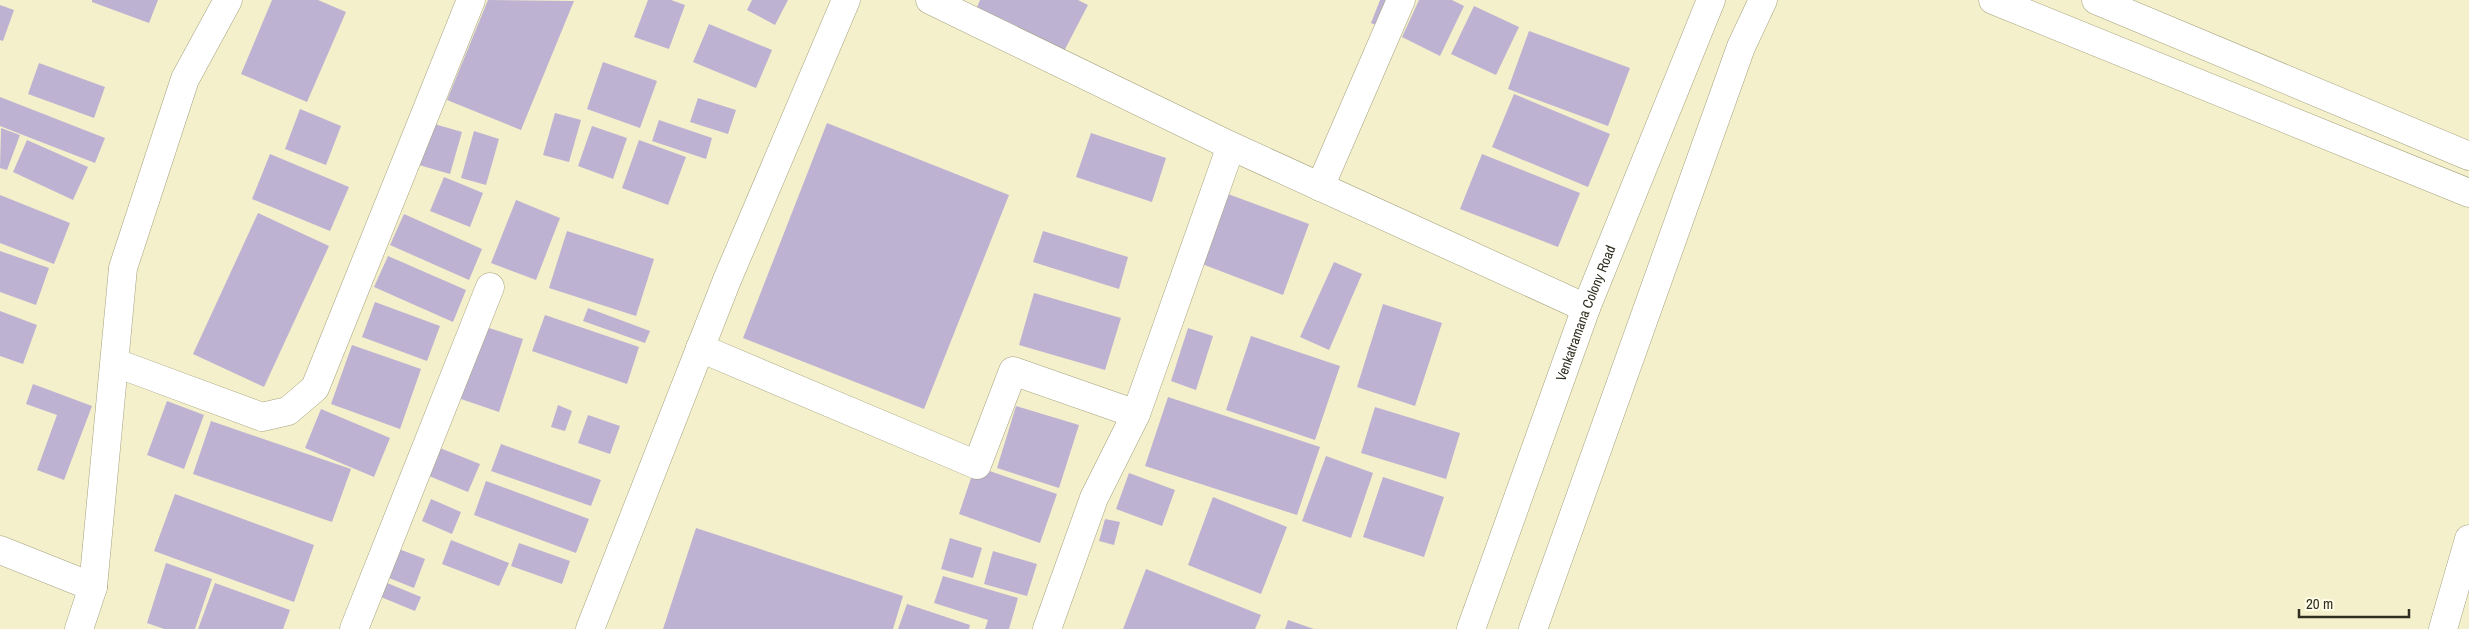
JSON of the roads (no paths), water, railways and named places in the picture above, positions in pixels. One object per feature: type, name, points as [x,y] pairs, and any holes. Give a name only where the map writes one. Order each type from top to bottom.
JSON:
[{"type":"street","points":[[79,629],[92,587],[116,363],[124,268],[185,79],[228,0]]},
{"type":"street","points":[[116,363],[262,417],[288,410],[316,388],[471,0]]},
{"type":"street","points":[[590,629],[700,348],[846,0]]},
{"type":"street","points":[[930,0],[1231,146],[1586,308]]},
{"type":"street","points":[[1320,187],[1401,0]]},
{"type":"street","name":"Venkatramana Colony Road","points":[[1471,629],[1586,308],[1711,0]]},
{"type":"street","points":[[1533,629],[1741,47],[1763,0]]},
{"type":"street","points":[[1993,0],[2469,193]]},
{"type":"street","points":[[2096,0],[2469,156]]},
{"type":"street","points":[[1047,629],[1094,498],[1136,414],[1231,146]]},
{"type":"street","points":[[354,629],[490,287]]},
{"type":"street","points":[[700,348],[976,465],[1012,370],[1136,414]]},
{"type":"street","points":[[2443,629],[2469,540]]},
{"type":"street","points":[[0,550],[92,587]]}]
